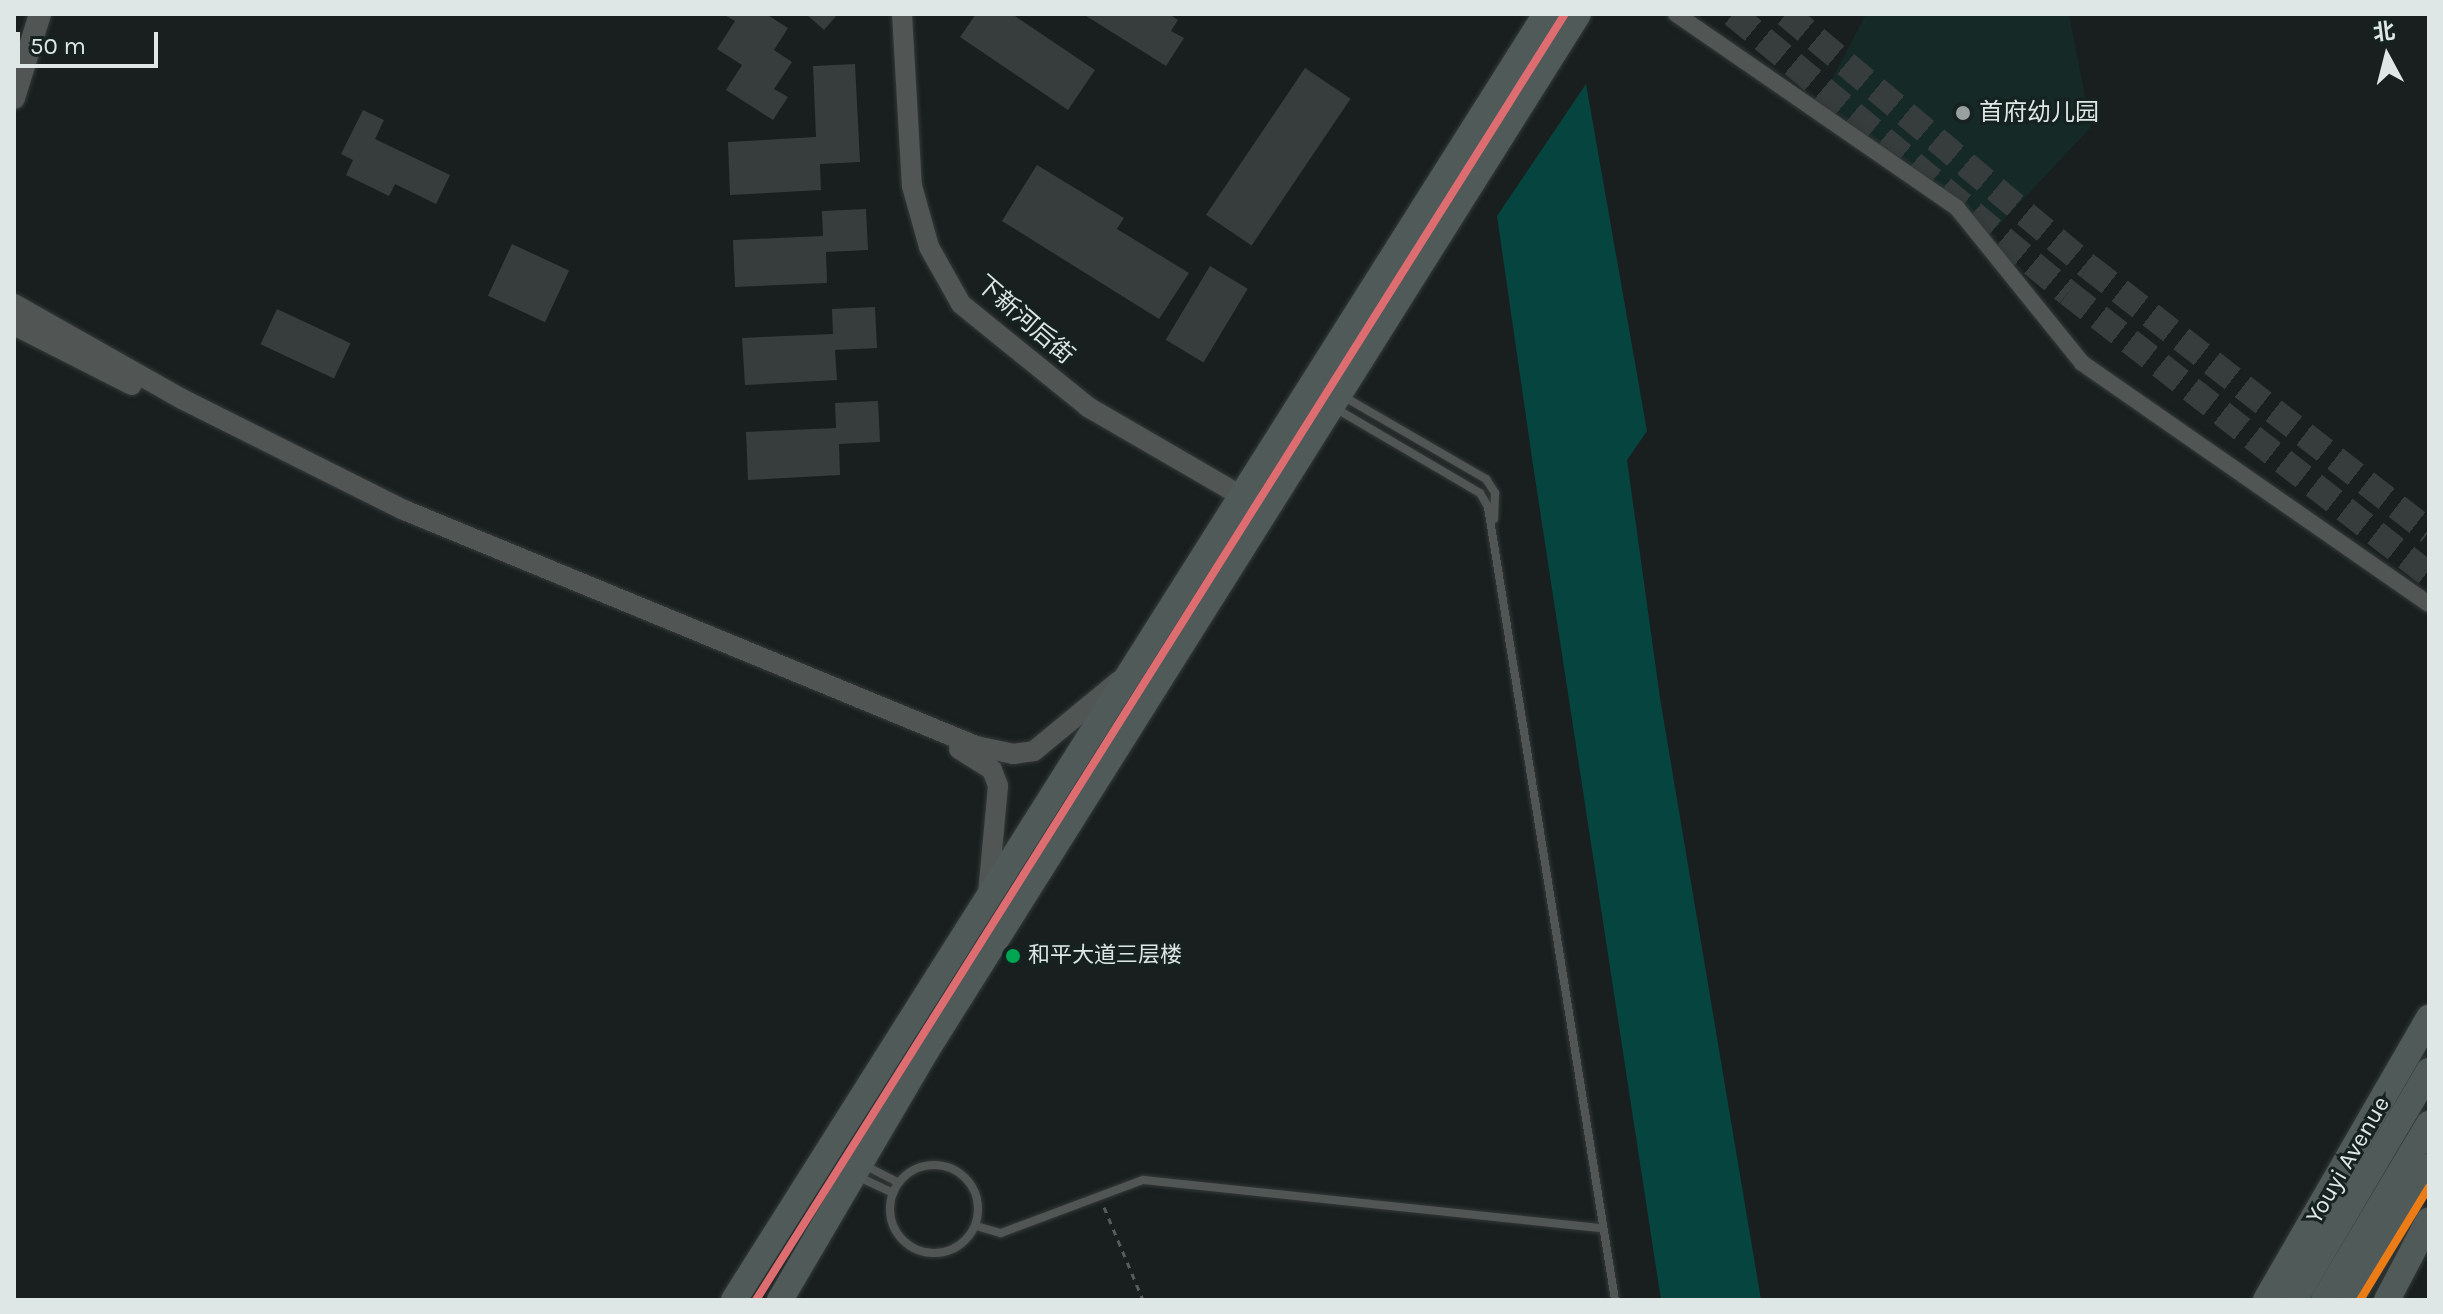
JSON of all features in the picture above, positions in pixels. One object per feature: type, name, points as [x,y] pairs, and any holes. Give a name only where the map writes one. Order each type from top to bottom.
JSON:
[{"type":"main road","points":[[14,98],[40,14]]},
{"type":"main road","points":[[780,1300],[1546,14]]},
{"type":"main road","points":[[734,1300],[1144,655],[1336,400],[1578,14]]},
{"type":"main road","name":"Youyi Avenue","points":[[2266,1300],[2429,1018]]},
{"type":"main road","points":[[2294,1300],[2429,1071]]},
{"type":"main road","name":"Youyi Avenue","points":[[2324,1300],[2429,1124]]},
{"type":"main road","points":[[2350,1300],[2429,1167]]},
{"type":"main road","points":[[2390,1300],[2429,1220]]},
{"type":"main road","points":[[2390,1300],[2429,1246]]},
{"type":"street","name":"下新河后街","points":[[902,14],[912,186],[929,247],[961,304],[1088,407],[1255,504]]},
{"type":"street","points":[[1676,14],[1957,208],[2082,363],[2429,604]]},
{"type":"street","points":[[14,304],[182,399],[404,510],[976,746],[1013,754],[1034,751],[1077,719],[1144,655]]},
{"type":"street","points":[[14,325],[360,499],[973,755],[992,770],[998,786],[987,902]]},
{"type":"lane","points":[[1336,400],[1480,493],[1494,528]]},
{"type":"lane","points":[[1336,400],[1486,479],[1495,493],[1494,528],[1615,1300]]},
{"type":"lane","points":[[928,1166],[951,1168],[975,1192],[976,1226],[952,1250],[918,1251],[894,1227],[893,1193],[899,1183],[928,1166]]},
{"type":"lane","points":[[858,1169],[899,1183]]},
{"type":"lane","points":[[858,1169],[893,1193]]},
{"type":"lane","points":[[976,1226],[1001,1233],[1143,1180],[1603,1228]]},
{"type":"path","points":[[1099,1196],[1143,1300]]},
{"type":"shaded area","name":"首府幼儿园","points":[[1866,14],[2069,14],[2091,127],[1986,239],[1969,214],[1821,100]]},
{"type":"green space","points":[[1586,84],[1647,431],[1627,460],[1660,698],[1761,1300],[1661,1300],[1497,216]]},
{"type":"building","points":[[723,14],[766,14],[788,28],[774,50],[792,62],[774,89],[788,97],[773,120],[726,90],[742,65],[717,49],[735,21]]},
{"type":"building","points":[[806,14],[838,14],[824,30]]},
{"type":"building","points":[[976,14],[1012,14],[1095,70],[1068,110],[960,37]]},
{"type":"building","points":[[1083,14],[1169,14],[1178,20],[1171,31],[1184,38],[1166,66]]},
{"type":"building","points":[[855,64],[860,162],[820,164],[821,190],[730,195],[728,142],[816,137],[813,66]]},
{"type":"building","points":[[1305,68],[1351,99],[1252,245],[1206,215]]},
{"type":"building","points":[[363,110],[384,120],[375,139],[450,175],[436,204],[395,184],[389,196],[346,175],[353,160],[341,154]]},
{"type":"building","points":[[1037,165],[1124,218],[1117,229],[1189,273],[1159,319],[1002,221]]},
{"type":"building","points":[[866,209],[868,250],[826,252],[827,283],[735,287],[733,240],[823,236],[822,211]]},
{"type":"building","points":[[512,244],[569,271],[545,322],[488,296]]},
{"type":"building","points":[[1210,266],[1248,289],[1203,362],[1166,340]]},
{"type":"building","points":[[875,307],[877,348],[835,350],[837,380],[745,385],[742,338],[833,334],[832,309]]},
{"type":"building","points":[[277,309],[350,343],[334,379],[261,344]]},
{"type":"building","points":[[878,401],[880,442],[839,444],[840,475],[748,480],[746,432],[836,428],[835,403]]},
{"type":"tunnel","points":[[1733,14],[2068,293],[2429,575]]},
{"type":"tunnel","points":[[1786,14],[2089,267],[2429,532]]},
{"type":"transit line","points":[[756,1300],[1565,14]]},
{"type":"transit line","points":[[2360,1300],[2429,1187]]},
{"type":"place","name":"首府幼儿园","points":[[1963,113]]},
{"type":"place","name":"和平大道三层楼","points":[[1013,956]]}]
